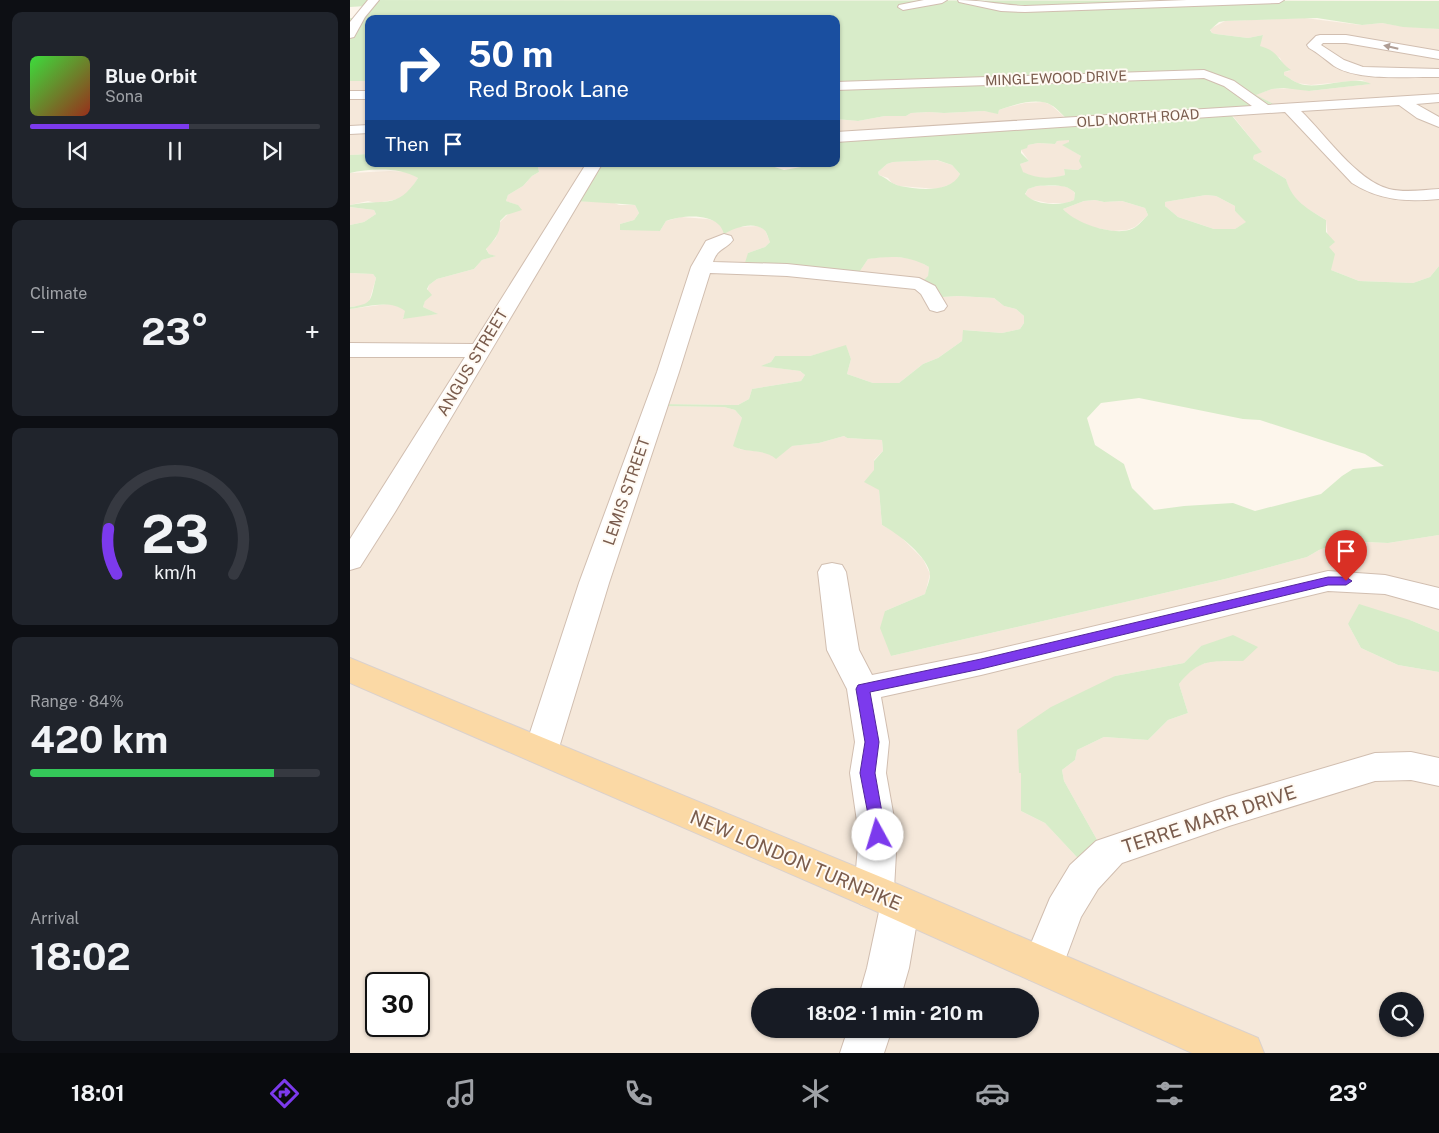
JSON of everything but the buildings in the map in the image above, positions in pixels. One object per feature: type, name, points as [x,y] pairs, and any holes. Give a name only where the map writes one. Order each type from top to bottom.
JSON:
[{"type":"main road","name":"NEW LONDON TURNPIKE","points":[[350,670],[887,898],[1242,1053]]},
{"type":"street","points":[[350,34],[353,24],[363,14],[366,6],[374,0]]},
{"type":"street","points":[[903,7],[942,0]]},
{"type":"street","points":[[964,0],[1001,8],[1026,9],[1279,0]]},
{"type":"street","points":[[1439,55],[1346,39],[1320,39],[1313,46],[1333,57],[1339,64],[1361,71],[1439,73]]},
{"type":"street","name":"MINGLEWOOD DRIVE","points":[[840,86],[1204,74],[1218,77],[1230,83],[1266,109]]},
{"type":"street","points":[[350,95],[365,95]]},
{"type":"street","name":"OLD NORTH ROAD","points":[[840,137],[1439,98]]},
{"type":"street","points":[[1402,100],[1422,115],[1439,123]]},
{"type":"street","points":[[1288,108],[1297,114],[1358,180],[1369,187],[1382,193],[1398,196],[1439,194]]},
{"type":"street","points":[[350,130],[365,130]]},
{"type":"street","name":"ANGUS STREET","points":[[350,560],[398,486],[592,167]]},
{"type":"street","name":"LEMIS STREET","points":[[540,751],[594,584],[656,407],[702,267],[712,245],[724,240]]},
{"type":"street","points":[[702,267],[787,270],[918,284],[926,287],[931,292],[937,306]]},
{"type":"street","points":[[350,350],[479,351]]},
{"type":"street","points":[[832,572],[843,650],[863,689],[872,742],[868,773],[887,898],[888,968],[882,988]]},
{"type":"street","points":[[863,689],[981,664],[1328,581],[1364,581],[1409,588],[1439,599]]},
{"type":"street","name":"TERRE MARR DRIVE","points":[[1043,965],[1064,910],[1084,877],[1109,852],[1226,812],[1375,767],[1411,766],[1439,772]]},
{"type":"street","points":[[862,1053],[867,1038]]},
{"type":"shaded area","points":[[1305,18],[1361,25],[1382,23],[1439,29],[1439,266],[1430,277],[1413,283],[1359,281],[1331,270],[1326,220],[1301,205],[1289,190],[1286,179],[1253,159],[1254,155],[1261,151],[1228,110],[1279,107],[1255,95],[1272,89],[1294,88],[1309,91],[1370,84],[1362,80],[1311,85],[1297,83],[1284,75],[1283,72],[1290,71],[1283,65],[1280,58],[1259,46],[1263,35],[1248,38],[1216,34],[1212,33],[1210,29],[1225,21]]},
{"type":"shaded area","points":[[350,81],[365,81],[365,154],[350,155]]},
{"type":"shaded area","points":[[1044,102],[1051,105],[1069,121],[840,137],[840,119],[858,121],[885,116],[906,116],[911,113],[929,112],[984,111],[998,113],[999,110],[1025,103]]},
{"type":"shaded area","points":[[1069,139],[1070,142],[1063,145],[1081,156],[1082,167],[1078,170],[1064,169],[1065,175],[1052,179],[1033,177],[1022,172],[1020,164],[1029,161],[1021,150],[1028,145],[1038,143],[1055,144],[1057,141]]},
{"type":"shaded area","points":[[936,160],[952,165],[960,174],[956,182],[938,189],[899,186],[892,183],[888,178],[879,175],[878,172],[887,164],[893,162]]},
{"type":"shaded area","points":[[538,167],[594,167],[572,201],[612,202],[619,205],[635,205],[639,213],[634,220],[620,224],[660,231],[666,221],[681,217],[708,219],[735,227],[758,226],[765,230],[770,242],[765,247],[748,253],[860,271],[868,259],[888,256],[915,259],[929,267],[927,298],[958,296],[994,298],[1004,306],[1016,309],[1024,316],[1024,323],[1020,329],[1002,333],[964,330],[962,341],[938,358],[923,364],[899,383],[873,383],[847,374],[851,359],[846,346],[810,356],[775,356],[771,362],[762,366],[800,371],[805,375],[801,381],[752,389],[749,399],[738,405],[660,404],[659,406],[724,407],[735,410],[742,418],[739,449],[770,453],[791,446],[819,443],[844,436],[847,438],[882,440],[883,451],[874,460],[882,525],[897,533],[923,559],[930,574],[925,594],[885,611],[891,656],[1225,579],[1307,557],[1319,550],[1344,541],[1388,543],[1439,535],[1439,632],[1410,620],[1348,624],[1361,648],[1398,665],[1439,672],[1439,1053],[350,1053],[350,309],[387,304],[398,305],[406,311],[403,318],[437,314],[423,307],[429,285],[437,279],[474,269],[482,260],[495,256],[489,254],[486,248],[496,238],[500,222],[517,205],[506,201],[508,195],[523,186],[532,176],[539,172]],"holes":[[[1201,646],[1243,661],[1211,661],[1190,669],[1179,684],[1188,713],[1168,720],[1148,740],[1104,737],[1077,750],[1075,760],[1062,770],[1064,781],[1105,854],[1088,869],[1045,823],[1021,811],[1021,773],[1115,676],[1184,663]]]},
{"type":"shaded area","points":[[408,172],[418,178],[409,192],[399,199],[376,203],[368,201],[350,205],[350,173]]},
{"type":"shaded area","points":[[1037,186],[1063,186],[1072,189],[1075,194],[1074,200],[1067,203],[1048,203],[1029,199],[1025,195],[1028,189]]},
{"type":"shaded area","points":[[1206,195],[1216,196],[1235,206],[1235,211],[1247,222],[1235,229],[1214,229],[1178,217],[1165,206],[1165,202]]},
{"type":"shaded area","points":[[1095,200],[1104,202],[1122,201],[1145,208],[1148,215],[1135,227],[1127,230],[1113,231],[1091,227],[1068,215],[1063,209],[1084,201]]},
{"type":"shaded area","points":[[350,207],[374,210],[376,214],[364,222],[350,225]]},
{"type":"shaded area","points":[[350,273],[373,274],[376,278],[369,302],[365,305],[350,307]]},
{"type":"green space","points":[[350,0],[1439,1],[1439,29],[1403,27],[1382,23],[1362,25],[1317,18],[1225,21],[1219,22],[1210,30],[1216,34],[1248,38],[1263,35],[1260,46],[1271,50],[1291,70],[1284,72],[1284,75],[1299,84],[1321,85],[1357,81],[1371,84],[1309,91],[1284,88],[1272,89],[1256,95],[1279,107],[1228,111],[1262,152],[1254,155],[1253,159],[1286,179],[1297,199],[1326,220],[1326,232],[1335,242],[1329,247],[1335,254],[1331,270],[1359,281],[1413,283],[1430,277],[1439,266],[1439,535],[1388,543],[1344,541],[1319,550],[1307,557],[1225,579],[891,656],[880,628],[885,611],[925,594],[930,575],[928,568],[918,553],[904,540],[882,525],[879,490],[864,482],[874,470],[874,461],[883,451],[882,440],[847,438],[844,436],[819,443],[792,446],[776,459],[766,453],[744,450],[733,446],[742,418],[735,410],[724,407],[658,406],[660,404],[738,405],[749,399],[752,389],[801,381],[805,375],[800,371],[761,366],[771,362],[775,356],[810,356],[846,345],[851,359],[847,374],[873,383],[899,383],[923,364],[938,358],[962,341],[963,330],[1002,333],[1020,329],[1024,323],[1024,316],[1016,309],[1004,306],[994,298],[958,296],[927,298],[919,285],[928,276],[929,267],[907,258],[868,259],[860,271],[853,276],[744,266],[748,253],[765,247],[770,242],[766,231],[759,227],[743,226],[724,234],[720,226],[713,221],[707,218],[693,217],[666,221],[660,231],[620,230],[620,224],[634,220],[639,213],[635,205],[571,201],[594,167],[774,167],[784,170],[802,167],[840,167],[840,137],[1069,121],[1053,106],[1039,102],[1011,106],[999,110],[998,114],[984,111],[929,112],[911,113],[906,116],[885,116],[858,121],[840,119],[840,15],[365,15],[365,81],[350,81],[350,32],[356,21],[350,21],[350,18],[361,18],[366,6],[350,7]],"holes":[[[1069,140],[1069,142],[1062,145],[1081,156],[1079,161],[1082,167],[1078,170],[1064,169],[1065,175],[1048,178],[1033,176],[1023,172],[1020,164],[1029,161],[1021,153],[1021,150],[1027,148],[1028,145],[1038,143],[1055,144],[1057,141]],[[937,160],[952,165],[960,174],[956,180],[942,187],[934,189],[908,187],[897,185],[879,175],[878,172],[887,164],[893,162]],[[1037,186],[1063,186],[1075,193],[1074,200],[1055,204],[1041,203],[1029,198],[1025,194],[1028,189]],[[1206,195],[1216,196],[1235,206],[1235,211],[1246,222],[1235,229],[1214,229],[1178,217],[1165,206],[1165,202]],[[1084,201],[1122,201],[1145,208],[1148,215],[1129,230],[1113,231],[1103,229],[1084,223],[1063,209]],[[1139,398],[1243,419],[1260,420],[1365,454],[1384,466],[1353,469],[1321,494],[1255,511],[1233,503],[1154,510],[1132,488],[1124,464],[1095,445],[1087,418],[1101,403]]]},
{"type":"green space","points":[[365,154],[365,167],[538,167],[539,172],[532,176],[523,186],[508,195],[506,201],[518,205],[522,210],[506,215],[500,221],[498,233],[486,249],[489,254],[496,256],[482,260],[474,269],[437,279],[429,285],[427,289],[432,295],[425,301],[423,307],[438,314],[403,319],[405,311],[393,305],[350,309],[350,307],[370,300],[376,278],[373,274],[350,273],[350,225],[364,222],[376,214],[374,210],[350,207],[350,205],[396,199],[403,195],[418,178],[411,174],[394,170],[367,170],[350,173],[350,155]]},
{"type":"green space","points":[[1359,604],[1410,620],[1439,632],[1439,672],[1398,665],[1361,648],[1348,624]]},
{"type":"green space","points":[[1233,635],[1258,647],[1243,661],[1214,661],[1193,669],[1179,684],[1188,713],[1168,720],[1148,740],[1104,737],[1077,750],[1075,760],[1062,770],[1064,781],[1105,854],[1088,869],[1045,823],[1021,811],[1021,773],[1019,773],[1017,730],[1051,707],[1115,676],[1184,663],[1201,646]]},
{"type":"route","points":[[878,835],[868,773],[872,742],[863,689],[981,664],[1328,581],[1346,581]]}]
